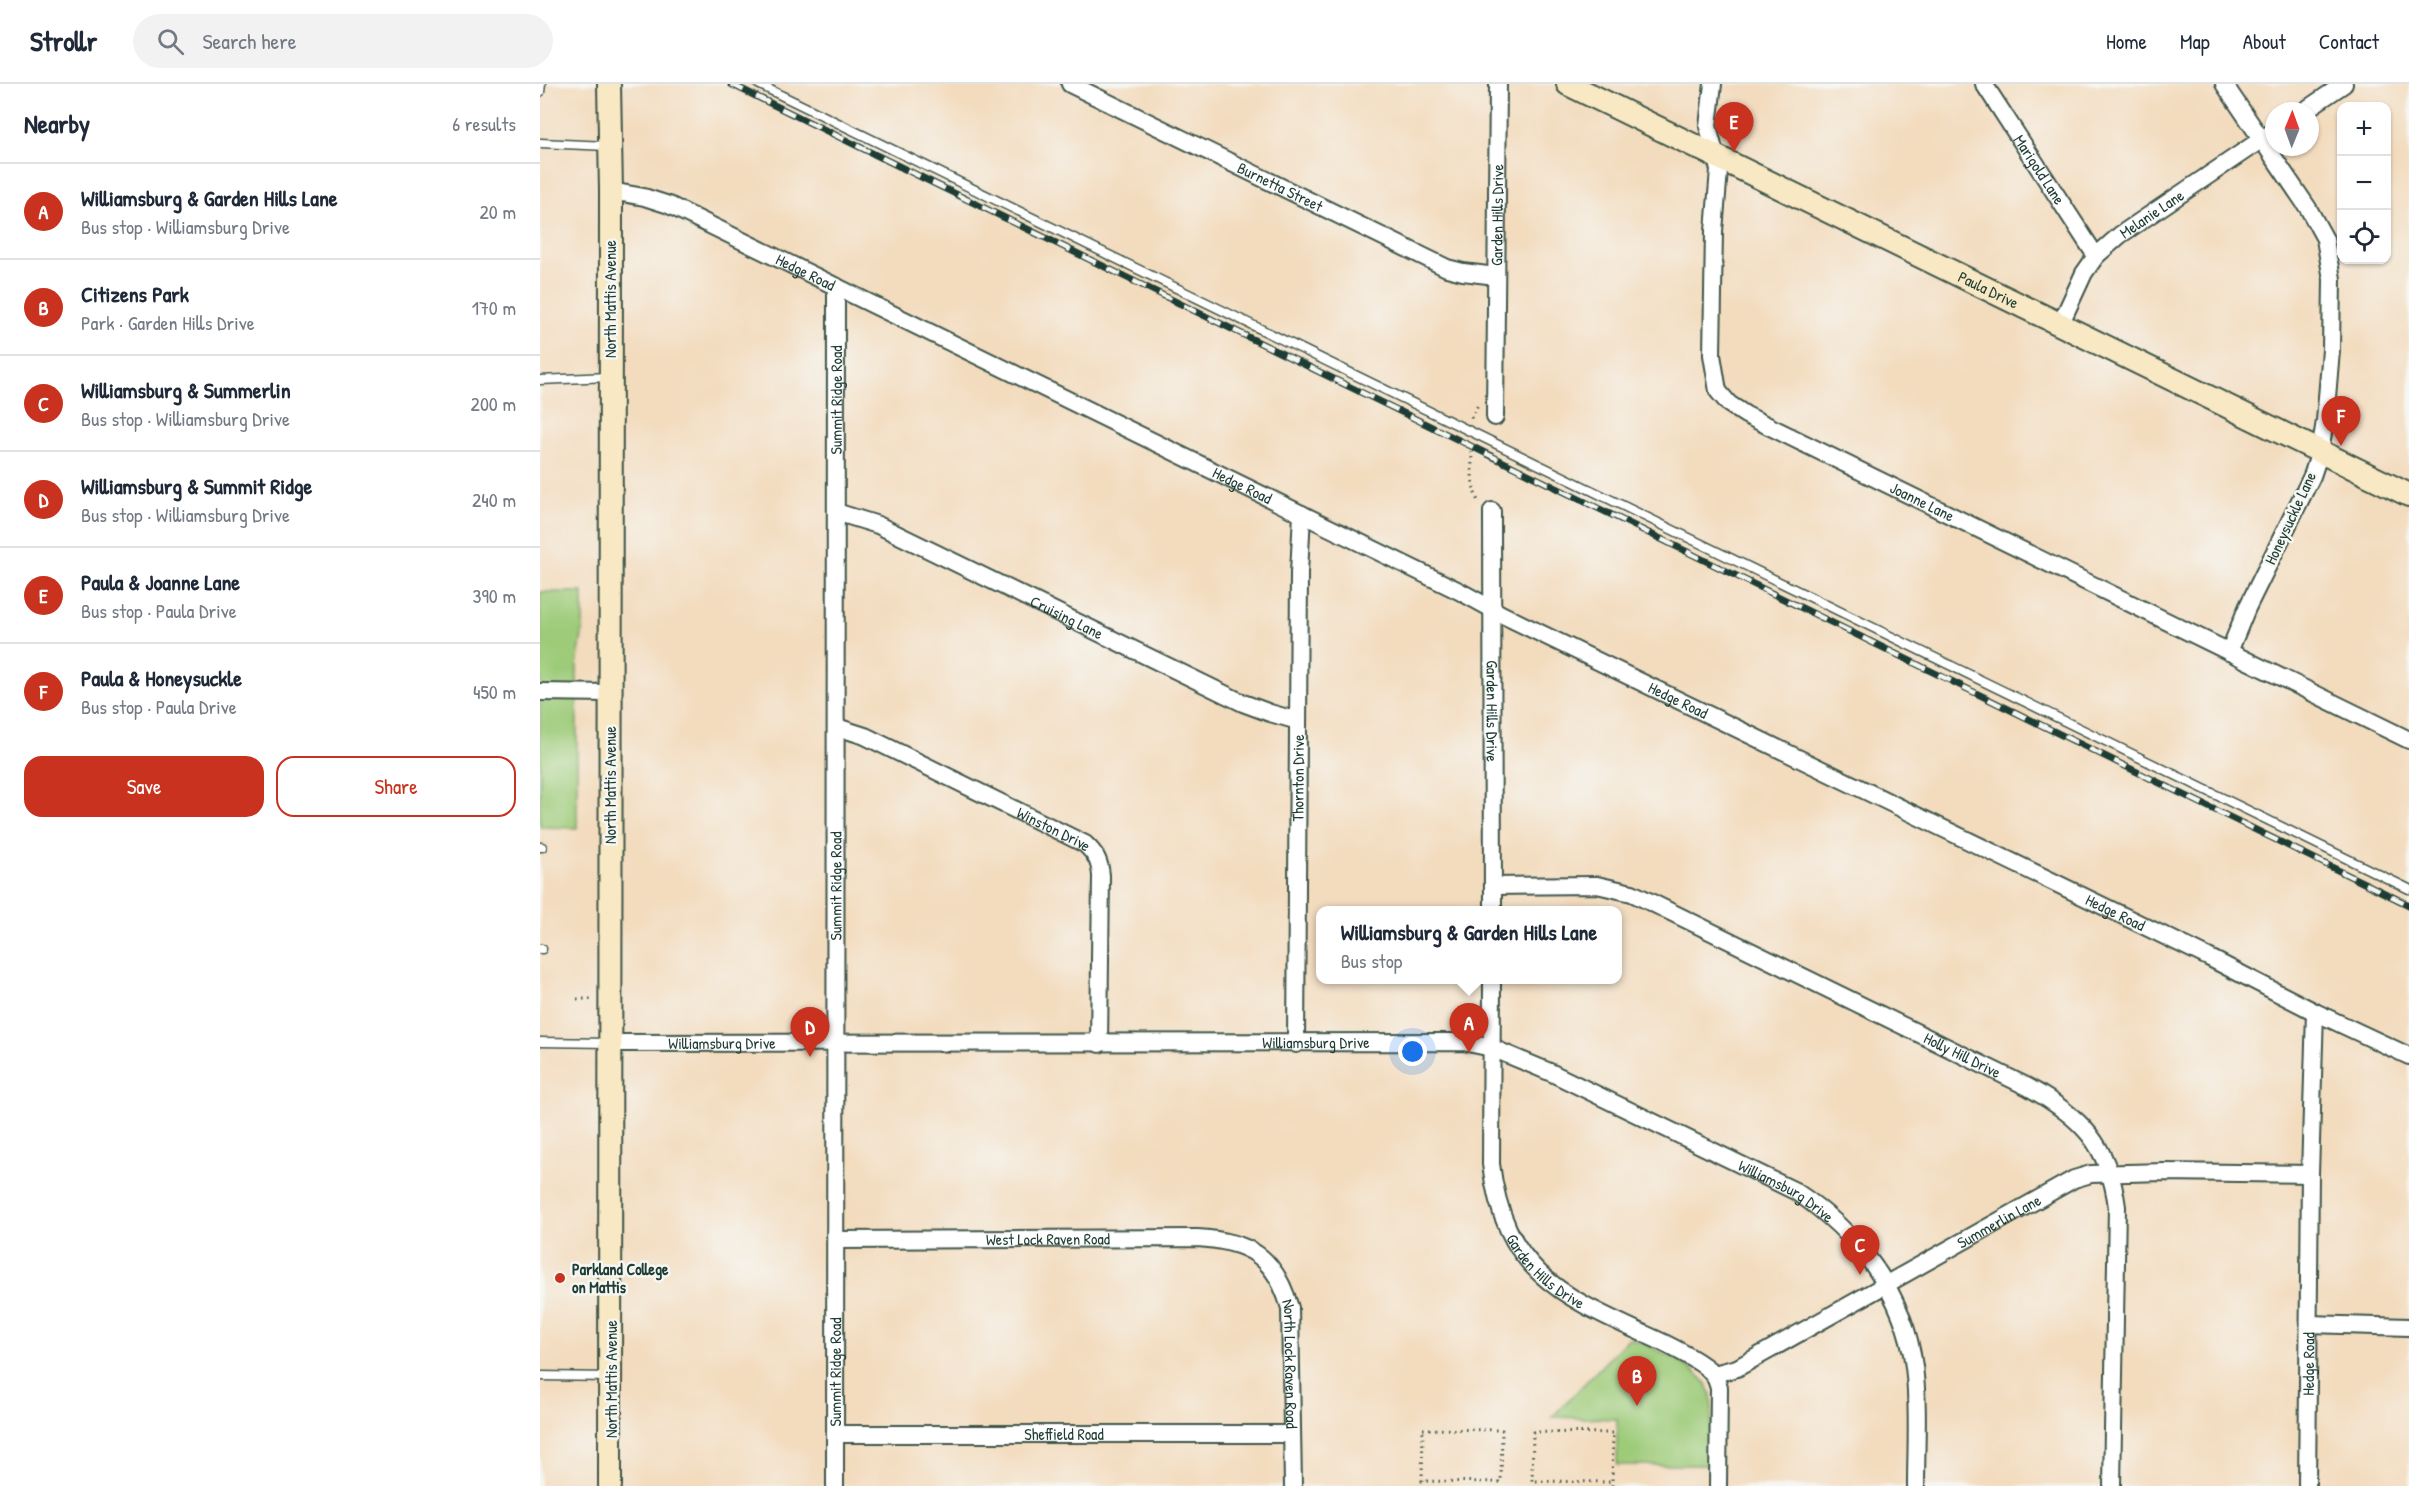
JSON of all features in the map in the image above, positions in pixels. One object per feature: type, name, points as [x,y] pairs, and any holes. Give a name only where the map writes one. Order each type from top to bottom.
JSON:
[{"type":"main road","name":"North Mattis Avenue","points":[[609,84],[611,190],[610,1486]]},
{"type":"main road","name":"Paula Drive","points":[[1568,84],[2409,495]]},
{"type":"street","name":"Burnetta Street","points":[[1070,84],[1447,268],[1496,276]]},
{"type":"street","name":"Garden Hills Drive","points":[[1495,417],[1498,84]]},
{"type":"street","name":"Joanne Lane","points":[[1713,84],[1708,126],[1719,170],[1714,231],[1712,355],[1718,391],[1729,404],[1746,416],[2409,740]]},
{"type":"street","name":"Marigold Lane","points":[[1984,84],[2096,256]]},
{"type":"street","name":"Honeysuckle Lane","points":[[2224,84],[2265,132]]},
{"type":"street","points":[[2317,102],[2344,84]]},
{"type":"street","name":"Melanie Lane","points":[[2060,325],[2084,273],[2096,256],[2120,235],[2265,137]]},
{"type":"street","name":"Honeysuckle Lane","points":[[2229,652],[2247,608],[2312,476],[2320,452],[2325,421],[2331,350],[2332,279],[2329,250],[2280,156]]},
{"type":"street","name":"Hedge Road","points":[[611,190],[669,205],[2187,947],[2315,1012],[2310,1174],[2307,1486]]},
{"type":"street","name":"Summit Ridge Road","points":[[836,286],[836,1486]]},
{"type":"street","name":"Cruising Lane","points":[[836,512],[878,525],[1243,703],[1298,721]]},
{"type":"street","name":"Thornton Drive","points":[[1296,1044],[1299,573],[1302,514]]},
{"type":"street","name":"Garden Hills Drive","points":[[1492,514],[1493,906]]},
{"type":"street","points":[[540,692],[610,693]]},
{"type":"street","name":"Winston Drive","points":[[837,727],[865,736],[1085,844],[1094,852],[1100,865],[1101,876],[1100,1044]]},
{"type":"street","name":"Holly Hill Drive","points":[[1493,886],[1597,885],[1632,893],[2028,1087],[2075,1117],[2104,1155],[2116,1207],[2112,1486]]},
{"type":"street","name":"Garden Hills Drive","points":[[1492,984],[1491,1164],[1499,1209],[1513,1242],[1539,1274],[1556,1288],[1590,1308],[1682,1351],[1714,1374]]},
{"type":"street","points":[[2315,1012],[2409,1056]]},
{"type":"street","name":"Williamsburg Drive","points":[[610,1043],[1296,1044],[1463,1042],[1492,1048],[1562,1078],[1794,1191],[1828,1215],[1851,1236],[1887,1286],[1908,1339],[1914,1366],[1917,1403],[1916,1486]]},
{"type":"street","name":"Summerlin Lane","points":[[1714,1374],[1737,1368],[1887,1286],[2074,1179],[2091,1174],[2110,1173],[2310,1174]]},
{"type":"street","name":"West Lock Raven Road","points":[[836,1240],[1197,1238],[1239,1244],[1256,1253]]},
{"type":"street","name":"North Lock Raven Road","points":[[1256,1253],[1277,1275],[1290,1308],[1293,1486]]},
{"type":"street","points":[[2309,1324],[2409,1327]]},
{"type":"street","points":[[1714,1374],[1719,1388],[1718,1486]]},
{"type":"street","name":"Sheffield Road","points":[[836,1434],[1291,1434]]},
{"type":"lane","points":[[540,92],[541,84]]},
{"type":"lane","points":[[759,84],[2409,889]]},
{"type":"lane","points":[[540,143],[610,146]]},
{"type":"lane","points":[[540,380],[610,377]]},
{"type":"lane","points":[[540,1042],[610,1043]]},
{"type":"lane","points":[[540,1376],[610,1377]]},
{"type":"path","points":[[1472,456],[1473,492],[1485,513],[1492,514]]},
{"type":"path","points":[[577,999],[587,999]]},
{"type":"path","points":[[1423,1429],[1502,1430],[1501,1482],[1422,1481],[1423,1429]]},
{"type":"path","points":[[1533,1432],[1613,1433],[1612,1484],[1532,1481],[1533,1432]]},
{"type":"green space","points":[[540,592],[583,592],[583,628],[577,666],[577,828],[540,827]]},
{"type":"green space","points":[[1629,1338],[1689,1367],[1707,1385],[1711,1395],[1712,1410],[1708,1465],[1617,1465],[1617,1419],[1552,1417]]},
{"type":"railway","points":[[731,84],[2409,905]]},
{"type":"place","name":"Paula & Joanne Lane","points":[[1734,152]]},
{"type":"place","name":"Paula & Honeysuckle","points":[[2341,446]]},
{"type":"place","name":"Williamsburg & Garden Hills Lane","points":[[1469,1053]]},
{"type":"place","name":"Williamsburg & Summit Ridge","points":[[810,1057]]},
{"type":"place","name":"Williamsburg & Summerlin","points":[[1860,1275]]},
{"type":"place","name":"Parkland College on Mattis","points":[[560,1278]]},
{"type":"place","name":"Citizens Park","points":[[1637,1406]]}]
